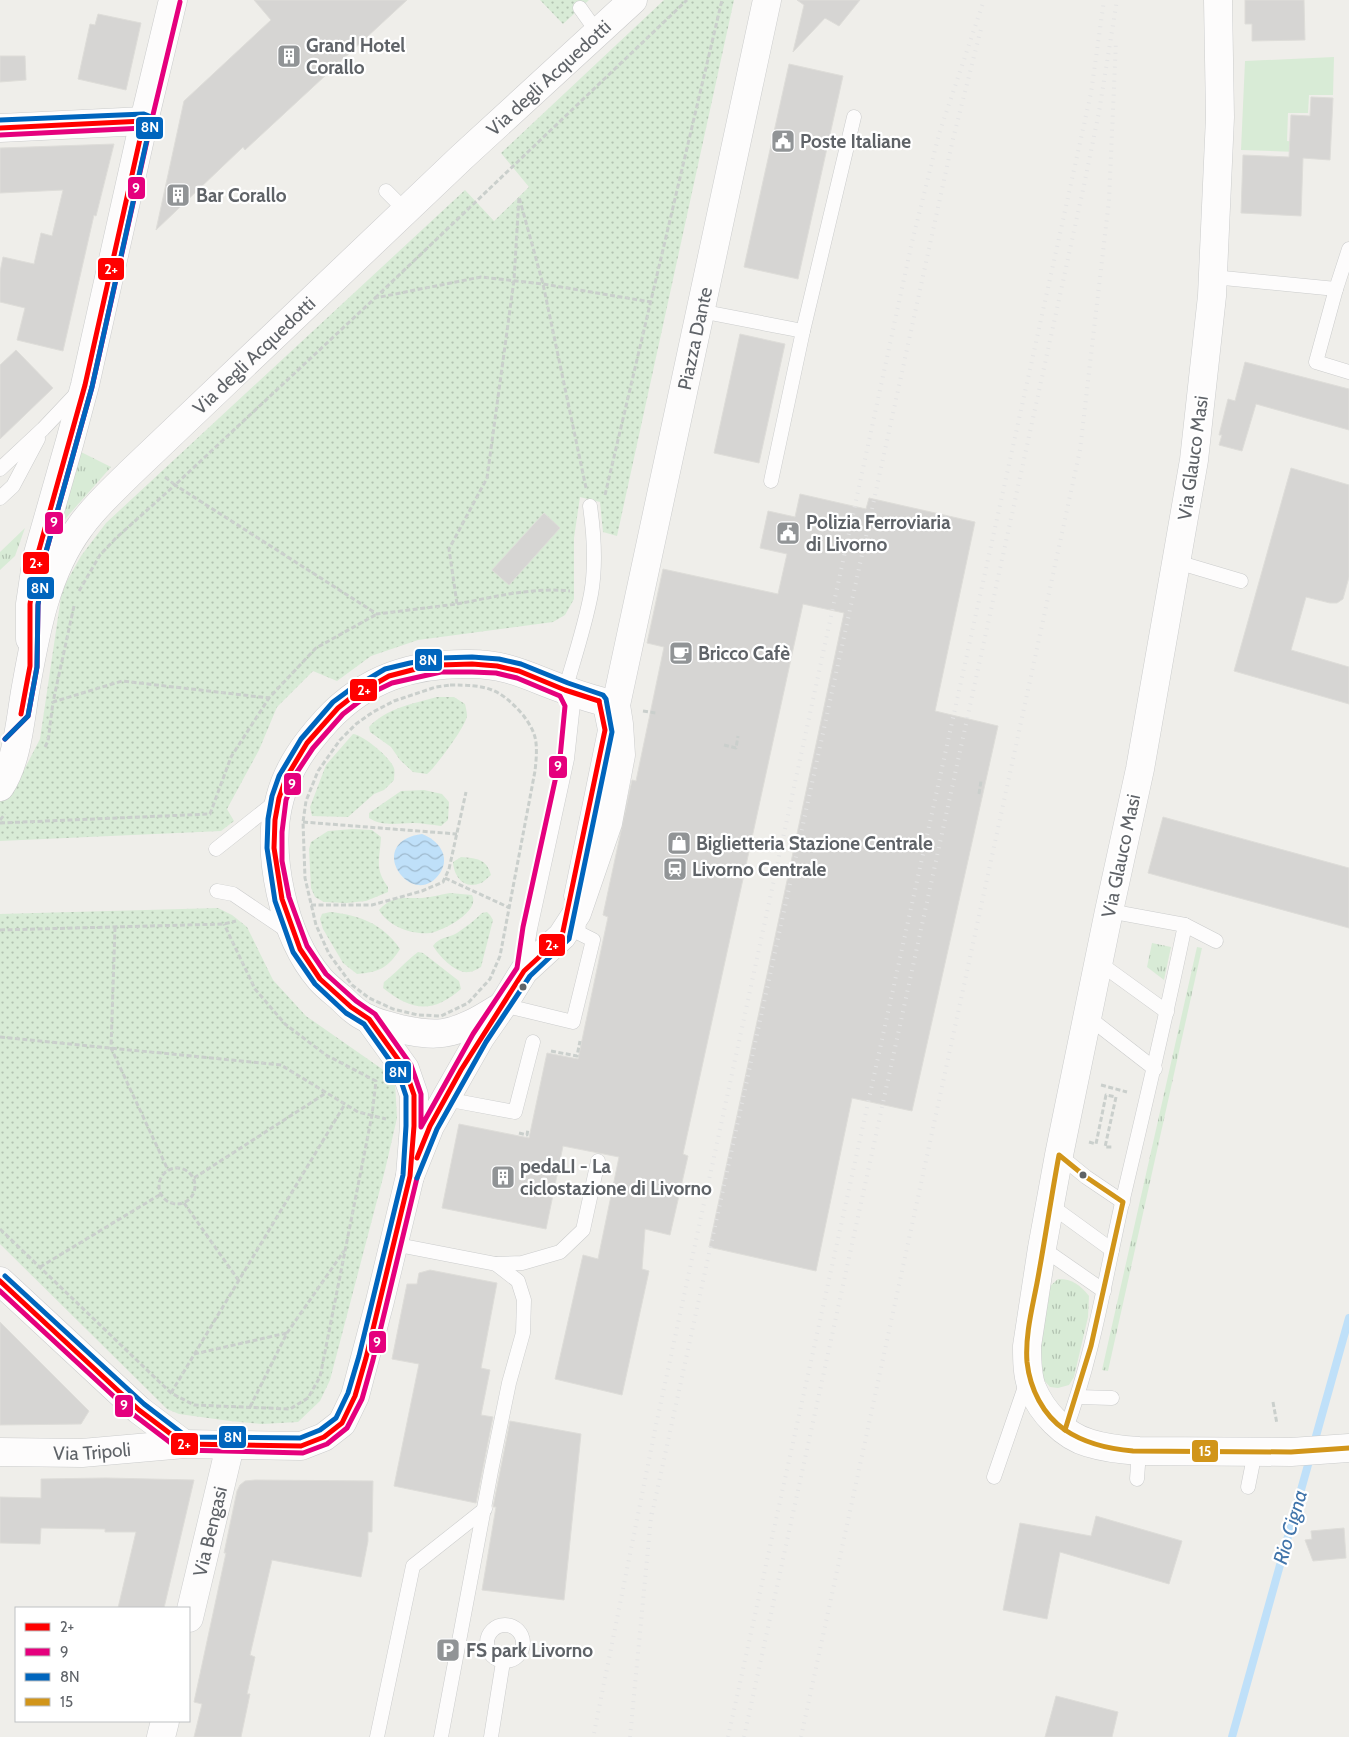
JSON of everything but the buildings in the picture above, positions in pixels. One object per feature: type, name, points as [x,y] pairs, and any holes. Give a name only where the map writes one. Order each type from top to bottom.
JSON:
[{"type":"street","points":[[30,666],[30,604],[37,557],[85,385],[173,0]]},
{"type":"street","name":"Via degli Acquedotti","points":[[0,787],[13,759],[30,666],[48,588],[80,526],[101,501],[406,211],[633,0]]},
{"type":"street","name":"Piazza Dante","points":[[590,698],[622,677],[768,0]]},
{"type":"street","name":"Via Glauco Masi","points":[[1218,0],[1220,117],[1213,277],[1194,460],[1140,769],[1098,962],[1042,1248],[1027,1346],[1029,1375],[1032,1388],[1049,1416],[1065,1430],[1089,1443],[1139,1451],[1255,1452],[1285,1441],[1339,1448]]},
{"type":"street","points":[[0,128],[144,122]]},
{"type":"street","name":"Piazza Dante","points":[[184,1444],[301,1446],[324,1437],[342,1423],[356,1396],[410,1176],[430,1126],[480,1038],[503,1005],[524,971],[562,936],[578,914],[608,824],[621,755],[619,724],[590,698],[519,671],[472,664],[440,665],[389,676],[352,696],[307,742],[290,769],[277,809],[274,832],[275,862],[298,907],[295,935],[300,949],[320,979],[351,1007],[369,1019],[413,1032],[442,1033],[478,1021],[503,1005]]},
{"type":"street","points":[[590,698],[602,688],[622,677]]},
{"type":"street","points":[[0,733],[21,714]]},
{"type":"street","name":"Piazza Dante","points":[[369,1019],[405,1069],[414,1095],[414,1126],[410,1176]]},
{"type":"street","points":[[0,1281],[139,1410],[184,1444]]},
{"type":"street","points":[[0,1306],[27,1306]]},
{"type":"street","name":"Via Tripoli","points":[[0,1452],[82,1453],[184,1444]]},
{"type":"street","name":"Via Bengasi","points":[[190,1614],[230,1446]]},
{"type":"street","points":[[161,1737],[165,1722]]},
{"type":"lane","points":[[580,8],[597,32]]},
{"type":"lane","points":[[771,481],[803,331],[854,118]]},
{"type":"lane","points":[[386,191],[406,211]]},
{"type":"lane","points":[[1349,249],[1316,362],[1349,372]]},
{"type":"lane","points":[[1213,277],[1336,290]]},
{"type":"lane","points":[[700,311],[803,331]]},
{"type":"lane","points":[[0,469],[43,429],[85,385]]},
{"type":"lane","points":[[0,498],[13,486],[43,429]]},
{"type":"lane","points":[[590,506],[594,568],[591,594],[590,698]]},
{"type":"lane","points":[[1177,562],[1241,582]]},
{"type":"lane","name":"Piazza Dante","points":[[524,971],[530,929],[567,759],[573,704],[590,698],[605,730],[562,936]]},
{"type":"lane","points":[[216,849],[277,809]]},
{"type":"lane","points":[[217,891],[233,894],[295,935]]},
{"type":"lane","points":[[1109,911],[1185,925],[1216,941]]},
{"type":"lane","points":[[503,1005],[574,1022],[593,940],[579,933],[578,914]]},
{"type":"lane","points":[[1065,1430],[1078,1397],[1104,1291],[1122,1202],[1155,1069],[1185,925]]},
{"type":"lane","points":[[1098,962],[1167,1012]]},
{"type":"lane","points":[[1088,1016],[1155,1069]]},
{"type":"lane","points":[[445,1099],[515,1112],[533,1042]]},
{"type":"lane","points":[[1060,1155],[1086,1177],[1122,1202]]},
{"type":"lane","points":[[393,1244],[496,1264],[522,1263],[560,1252],[583,1230],[598,1161]]},
{"type":"lane","points":[[1050,1205],[1112,1250]]},
{"type":"lane","points":[[1042,1248],[1104,1291]]},
{"type":"lane","points":[[441,1737],[510,1383],[523,1333],[524,1300],[518,1281],[496,1264]]},
{"type":"lane","points":[[994,1478],[1029,1375]]},
{"type":"lane","points":[[1078,1397],[1112,1398]]},
{"type":"lane","points":[[1137,1480],[1139,1451]]},
{"type":"lane","points":[[1248,1487],[1255,1452]]},
{"type":"lane","points":[[377,1737],[413,1566],[485,1509]]},
{"type":"lane","points":[[492,1737],[503,1662]]},
{"type":"path","points":[[269,698],[122,681],[53,702],[76,597],[87,575],[100,555],[116,538],[375,298],[688,0]]},
{"type":"path","points":[[457,604],[449,549],[487,478],[514,280],[519,197],[543,284],[590,506],[605,497],[722,0]]},
{"type":"path","points":[[375,298],[481,277],[543,284],[651,302]]},
{"type":"path","points":[[144,461],[175,485],[377,614]]},
{"type":"path","points":[[0,823],[210,814],[231,757],[269,698],[316,648],[377,614],[457,604],[511,593],[559,590],[591,594]]},
{"type":"path","points":[[472,685],[496,691],[510,700],[532,728],[536,742],[535,770],[500,956],[490,979],[468,1003],[441,1016],[418,1015],[393,1009],[368,998],[352,985],[329,954],[316,925],[298,907],[305,878],[303,822],[306,801],[318,771],[340,740],[356,724],[394,701],[436,687],[472,685]]},
{"type":"path","points":[[724,745],[736,748],[738,736]]},
{"type":"path","points":[[979,794],[982,781]]},
{"type":"path","points":[[298,907],[372,905],[422,891],[443,882],[449,870],[466,792]]},
{"type":"path","points":[[277,809],[303,822],[457,834]]},
{"type":"path","points":[[445,878],[510,908]]},
{"type":"path","points":[[0,930],[224,924],[255,989],[285,1024],[326,1056],[376,1081],[372,1115],[320,1377],[308,1398],[290,1409],[194,1405],[171,1393],[0,1228]]},
{"type":"path","points":[[115,927],[111,1048],[168,1170]]},
{"type":"path","points":[[0,1037],[281,1065],[358,1112],[388,1119]]},
{"type":"path","points":[[546,1050],[576,1056],[580,1038]]},
{"type":"path","points":[[1099,1085],[1134,1093]]},
{"type":"path","points":[[194,1178],[326,1093]]},
{"type":"path","points":[[1086,1142],[1096,1144],[1106,1095],[1116,1097],[1106,1147],[1113,1148],[1115,1139]]},
{"type":"path","points":[[171,1393],[345,1104]]},
{"type":"path","points":[[510,1131],[526,1135],[529,1125]]},
{"type":"path","points":[[178,1168],[187,1171],[194,1178],[195,1188],[192,1197],[184,1203],[175,1204],[167,1201],[161,1194],[159,1186],[162,1177],[168,1170],[178,1168]]},
{"type":"path","points":[[40,1267],[161,1194]]},
{"type":"path","points":[[184,1203],[238,1281]]},
{"type":"path","points":[[250,1407],[287,1333],[345,1249]]},
{"type":"path","points":[[194,1355],[287,1333]]},
{"type":"path","points":[[1273,1402],[1285,1441]]},
{"type":"green space","points":[[540,0],[589,0],[563,24]]},
{"type":"green space","points":[[664,0],[734,0],[617,536],[603,532],[600,502],[580,497],[574,538],[574,599],[565,615],[553,622],[418,640],[371,656],[337,681],[313,671],[277,707],[259,750],[227,809],[234,821],[221,831],[0,841],[0,802],[24,770],[40,739],[62,590],[81,556],[106,523],[465,190],[494,221],[529,187],[501,153]]},
{"type":"green space","points":[[1334,57],[1333,95],[1309,95],[1308,113],[1288,113],[1287,141],[1297,142],[1297,152],[1241,150],[1245,61]]},
{"type":"green space","points":[[79,451],[111,467],[51,535]]},
{"type":"green space","points":[[25,528],[15,556],[0,570],[0,552]]},
{"type":"green space","points":[[437,697],[454,697],[465,704],[467,716],[456,737],[431,770],[427,774],[413,772],[400,760],[391,747],[370,732],[369,727],[392,711]]},
{"type":"green space","points":[[353,734],[369,742],[392,763],[394,780],[384,790],[374,794],[348,817],[312,816],[310,807],[326,765]]},
{"type":"green space","points":[[424,790],[442,794],[449,802],[448,820],[441,826],[416,823],[385,824],[369,818],[369,813],[401,791]]},
{"type":"green space","points":[[372,830],[381,837],[379,869],[388,887],[388,892],[366,901],[346,903],[324,902],[315,897],[311,888],[309,849],[311,842],[328,831]]},
{"type":"green space","points":[[461,857],[480,860],[487,866],[491,875],[483,882],[475,885],[461,881],[455,873],[453,862]]},
{"type":"green space","points":[[450,893],[472,895],[471,907],[459,919],[430,933],[408,931],[394,925],[379,910],[395,899],[423,898]]},
{"type":"green space","points":[[218,908],[232,915],[247,927],[273,980],[306,1016],[382,1069],[395,1082],[397,1118],[330,1380],[320,1401],[298,1422],[262,1424],[230,1421],[179,1414],[167,1409],[0,1244],[0,914]]},
{"type":"green space","points":[[330,912],[351,915],[369,922],[386,933],[400,949],[391,961],[382,968],[357,974],[343,963],[323,929],[320,919],[322,914]]},
{"type":"green space","points":[[487,912],[493,920],[481,967],[470,972],[464,972],[453,967],[439,955],[433,946],[441,939],[457,933],[482,913]]},
{"type":"green space","points":[[1152,943],[1171,947],[1164,980],[1147,967]]},
{"type":"green space","points":[[1197,947],[1202,948],[1108,1371],[1102,1370]]},
{"type":"green space","points":[[418,952],[423,953],[459,981],[461,989],[441,1003],[422,1006],[403,1001],[383,988],[384,982]]},
{"type":"green space","points":[[1058,1279],[1076,1283],[1089,1296],[1088,1317],[1074,1377],[1069,1385],[1058,1388],[1050,1387],[1042,1378],[1039,1342],[1047,1289]]},
{"type":"water","points":[[422,834],[438,844],[444,861],[440,873],[429,883],[417,885],[407,880],[398,871],[394,860],[396,849],[404,840]]},
{"type":"waterway","name":"Rio Cigna","points":[[1232,1737],[1349,1318]]},
{"type":"railway","points":[[594,1733],[656,1425],[912,242],[939,134],[984,0]]},
{"type":"railway","points":[[728,1737],[1091,93],[1104,0]]},
{"type":"railway","points":[[744,1737],[1083,190],[1099,112],[1117,0]]},
{"type":"railway","points":[[652,1514],[953,139],[982,25]]},
{"type":"railway","points":[[801,1737],[1080,450],[1109,200],[1116,42]]},
{"type":"railway","points":[[630,1737],[652,1507]]},
{"type":"transit line","name":"9","points":[[5,739],[28,716],[37,667],[38,605],[44,559],[92,387],[180,2]]},
{"type":"transit line","name":"8N","points":[[0,120],[144,114],[149,116],[151,121],[92,387],[44,559],[38,605],[37,667],[28,716],[5,739]]},
{"type":"transit line","name":"2+","points":[[0,128],[144,121]]},
{"type":"transit line","name":"2+","points":[[21,714],[30,666],[30,604],[37,557],[85,385],[144,121]]},
{"type":"transit line","name":"9","points":[[0,135],[144,128]]},
{"type":"transit line","name":"8N","points":[[5,1276],[144,1404],[187,1437],[300,1438],[320,1430],[336,1418],[348,1393],[359,1356],[403,1175],[406,1096],[398,1072],[364,1024],[346,1013],[315,984],[293,952],[275,901],[267,848],[268,819],[272,796],[279,776],[301,739],[333,702],[348,691],[385,669],[410,663],[440,658],[472,657],[499,659],[521,664],[603,695],[606,699],[612,732],[569,939],[530,976],[486,1042],[437,1129],[417,1178]]},
{"type":"transit line","name":"2+","points":[[0,1281],[139,1410],[184,1444],[301,1446],[324,1437],[342,1423],[355,1396],[366,1358],[410,1176],[414,1126],[414,1095],[405,1069],[369,1019],[351,1007],[320,979],[300,949],[282,899],[274,848],[275,820],[279,798],[286,778],[307,743],[338,708],[352,697],[389,676],[412,670],[440,665],[472,664],[497,666],[519,671],[565,690],[599,701]]},
{"type":"transit line","name":"9","points":[[441,672],[496,673],[517,678],[560,696],[565,706],[560,758],[523,927],[517,968],[473,1034],[421,1127],[421,1094],[411,1065],[375,1014],[356,1001],[326,974],[307,946],[289,897],[282,861],[282,832],[286,800],[297,772],[313,748],[343,714],[369,694],[392,683],[441,672]]},
{"type":"transit line","name":"2+","points":[[417,1158],[430,1126],[461,1070],[524,971],[562,936],[605,730],[599,701]]},
{"type":"transit line","name":"15","points":[[1059,1155],[1086,1177],[1123,1202],[1091,1346],[1065,1430],[1044,1409],[1031,1382],[1027,1362],[1029,1322],[1059,1155]]},
{"type":"transit line","name":"9","points":[[0,1291],[134,1415],[180,1450],[303,1453],[327,1444],[347,1428],[362,1399],[417,1178]]},
{"type":"transit line","name":"15","points":[[1065,1430],[1097,1445],[1133,1451],[1291,1452],[1349,1448]]},
{"type":"place","name":"Grand Hotel Corallo","points":[[289,56]]},
{"type":"place","name":"Poste Italiane","points":[[783,141]]},
{"type":"place","name":"Bar Corallo","points":[[178,195]]},
{"type":"place","name":"Polizia Ferroviaria di Livorno","points":[[788,533]]},
{"type":"place","name":"Bricco Cafè","points":[[681,653]]},
{"type":"place","name":"Biglietteria Stazione Centrale","points":[[679,843]]},
{"type":"place","name":"Livorno Centrale","points":[[675,869]]},
{"type":"place","name":"pedaLI - La ciclostazione di Livorno","points":[[503,1177]]},
{"type":"place","name":"FS park Livorno","points":[[448,1650]]}]
